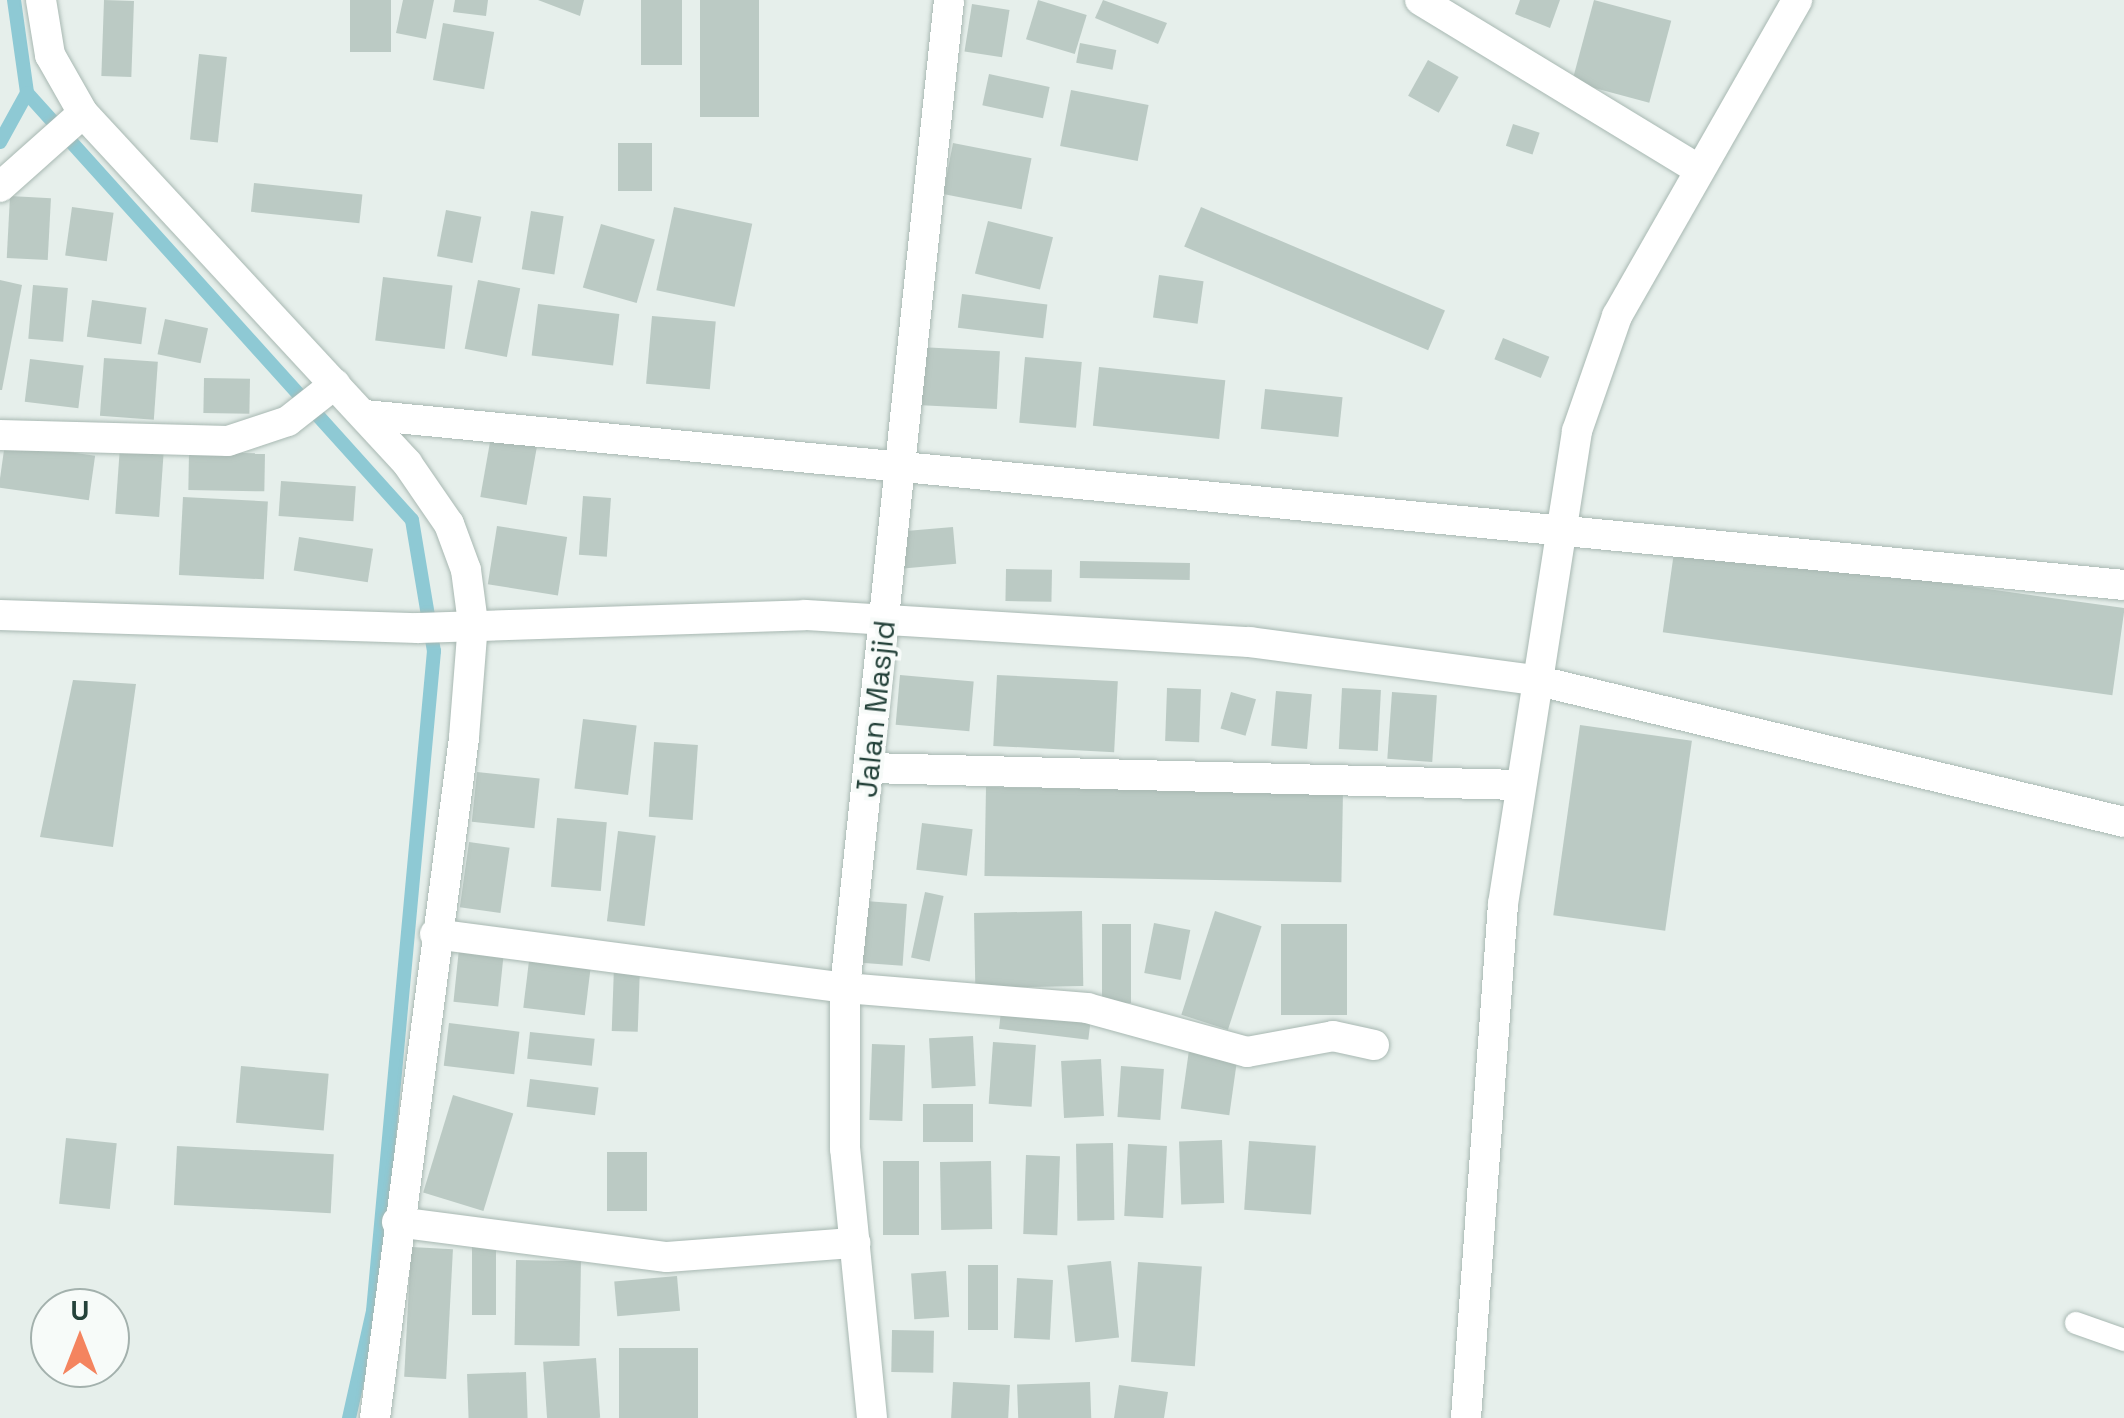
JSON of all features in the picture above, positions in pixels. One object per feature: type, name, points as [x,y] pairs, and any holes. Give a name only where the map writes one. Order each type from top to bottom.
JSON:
[{"type":"street","points":[[41,0],[50,55],[81,115],[328,391],[365,415],[449,524],[435,934],[375,1418]]},
{"type":"street","name":"Jalan Masjid","points":[[872,1418],[855,1243],[846,988],[949,0]]},
{"type":"street","points":[[1420,0],[1695,168]]},
{"type":"street","points":[[1466,1418],[1482,1134],[1520,785],[1576,431],[1616,316],[1695,168],[1797,0]]},
{"type":"street","points":[[0,187],[81,115]]},
{"type":"street","points":[[0,435],[180,444],[228,441],[288,421],[328,391]]},
{"type":"street","points":[[365,415],[1560,527],[2124,585]]},
{"type":"street","points":[[0,616],[445,626],[804,615],[1250,642],[1535,680],[2124,822]]},
{"type":"street","points":[[870,768],[1520,785]]},
{"type":"street","points":[[435,934],[846,988],[1086,1008],[1247,1052],[1333,1036],[1374,1046]]},
{"type":"street","points":[[397,1222],[680,1256],[764,1253],[855,1243]]},
{"type":"lane","points":[[2076,1323],[2124,1340]]},
{"type":"building","points":[[104,0],[134,1],[131,77],[101,76]]},
{"type":"building","points":[[350,0],[391,0],[391,52],[350,52]]},
{"type":"building","points":[[403,0],[434,0],[426,39],[396,33]]},
{"type":"building","points":[[455,0],[488,0],[486,16],[453,12]]},
{"type":"building","points":[[538,0],[584,0],[580,16]]},
{"type":"building","points":[[641,0],[682,0],[682,65],[641,65]]},
{"type":"building","points":[[700,0],[759,0],[759,117],[700,117]]},
{"type":"building","points":[[1038,0],[1087,15],[1075,54],[1026,39]]},
{"type":"building","points":[[1103,0],[1167,23],[1158,44],[1095,18]]},
{"type":"building","points":[[1520,0],[1560,0],[1550,28],[1515,14]]},
{"type":"building","points":[[1594,0],[1671,21],[1649,103],[1572,82]]},
{"type":"building","points":[[972,4],[1010,10],[1002,57],[964,51]]},
{"type":"building","points":[[443,23],[494,32],[484,89],[433,80]]},
{"type":"building","points":[[1080,43],[1116,50],[1113,70],[1076,63]]},
{"type":"building","points":[[199,54],[227,57],[218,142],[190,140]]},
{"type":"building","points":[[1428,60],[1459,77],[1439,113],[1408,96]]},
{"type":"building","points":[[989,74],[1050,87],[1043,118],[982,105]]},
{"type":"building","points":[[1071,90],[1149,105],[1138,161],[1060,146]]},
{"type":"building","points":[[1513,124],[1540,133],[1533,155],[1506,146]]},
{"type":"building","points":[[618,143],[652,143],[652,191],[618,191]]},
{"type":"building","points":[[953,143],[1032,158],[1022,209],[943,194]]},
{"type":"building","points":[[254,183],[362,194],[359,223],[251,212]]},
{"type":"building","points":[[10,196],[51,198],[48,260],[7,258]]},
{"type":"building","points":[[72,207],[114,213],[107,261],[65,256]]},
{"type":"building","points":[[674,207],[752,224],[735,307],[656,290]]},
{"type":"building","points":[[1201,207],[1445,311],[1428,350],[1184,247]]},
{"type":"building","points":[[446,210],[481,217],[472,263],[437,256]]},
{"type":"building","points":[[531,211],[564,216],[554,274],[522,269]]},
{"type":"building","points":[[988,221],[1053,237],[1040,290],[975,273]]},
{"type":"building","points":[[601,224],[655,239],[637,303],[583,287]]},
{"type":"building","points":[[1159,275],[1204,281],[1198,324],[1153,318]]},
{"type":"building","points":[[383,277],[452,286],[445,349],[375,341]]},
{"type":"building","points":[[0,280],[22,285],[2,390],[0,390]]},
{"type":"building","points":[[478,280],[520,288],[507,357],[465,349]]},
{"type":"building","points":[[33,285],[68,288],[63,342],[28,339]]},
{"type":"building","points":[[962,294],[1047,304],[1043,338],[958,328]]},
{"type":"building","points":[[92,300],[146,308],[141,344],[87,337]]},
{"type":"building","points":[[538,304],[619,314],[613,366],[532,356]]},
{"type":"building","points":[[652,316],[716,322],[710,389],[646,384]]},
{"type":"building","points":[[165,319],[208,328],[201,363],[158,354]]},
{"type":"building","points":[[1503,338],[1549,357],[1541,378],[1494,359]]},
{"type":"building","points":[[920,347],[1000,351],[997,409],[917,405]]},
{"type":"building","points":[[1025,357],[1082,362],[1076,428],[1019,423]]},
{"type":"building","points":[[104,358],[158,362],[154,420],[100,416]]},
{"type":"building","points":[[30,359],[84,366],[78,408],[25,402]]},
{"type":"building","points":[[1099,367],[1225,380],[1219,439],[1093,426]]},
{"type":"building","points":[[204,378],[250,379],[249,414],[203,413]]},
{"type":"building","points":[[1265,389],[1343,397],[1338,437],[1261,429]]},
{"type":"building","points":[[493,425],[539,433],[527,505],[480,497]]},
{"type":"building","points":[[5,443],[95,456],[89,500],[0,488]]},
{"type":"building","points":[[120,446],[164,449],[159,517],[115,514]]},
{"type":"building","points":[[189,452],[265,453],[264,491],[188,490]]},
{"type":"building","points":[[281,481],[356,486],[353,521],[279,516]]},
{"type":"building","points":[[583,496],[611,498],[607,557],[579,555]]},
{"type":"building","points":[[183,497],[268,501],[264,579],[179,575]]},
{"type":"building","points":[[497,526],[567,537],[558,595],[488,584]]},
{"type":"building","points":[[953,527],[956,564],[903,568],[900,532]]},
{"type":"building","points":[[299,537],[373,549],[368,582],[294,571]]},
{"type":"building","points":[[1675,545],[2124,608],[2112,695],[1663,632]]},
{"type":"building","points":[[1080,561],[1190,563],[1190,580],[1080,578]]},
{"type":"building","points":[[1006,569],[1052,570],[1051,602],[1005,601]]},
{"type":"building","points":[[900,675],[974,681],[969,731],[896,725]]},
{"type":"building","points":[[997,675],[1118,681],[1114,752],[993,746]]},
{"type":"building","points":[[73,680],[136,684],[113,847],[40,837]]},
{"type":"building","points":[[1167,688],[1201,689],[1199,742],[1165,741]]},
{"type":"building","points":[[1342,688],[1381,690],[1378,751],[1339,749]]},
{"type":"building","points":[[1276,691],[1312,694],[1307,749],[1271,746]]},
{"type":"building","points":[[1231,692],[1256,699],[1246,736],[1221,729]]},
{"type":"building","points":[[1392,692],[1437,695],[1432,762],[1387,759]]},
{"type":"building","points":[[583,719],[637,726],[628,795],[574,788]]},
{"type":"building","points":[[1580,725],[1692,741],[1665,931],[1553,915]]},
{"type":"building","points":[[654,742],[698,745],[693,820],[649,817]]},
{"type":"building","points":[[477,772],[540,779],[534,828],[472,822]]},
{"type":"building","points":[[986,787],[1343,793],[1341,882],[984,876]]},
{"type":"building","points":[[557,818],[607,822],[601,891],[551,887]]},
{"type":"building","points":[[922,823],[973,829],[967,876],[916,870]]},
{"type":"building","points":[[618,831],[656,836],[645,926],[607,921]]},
{"type":"building","points":[[469,842],[510,848],[500,913],[460,907]]},
{"type":"building","points":[[925,892],[944,896],[930,961],[911,958]]},
{"type":"building","points":[[865,901],[907,904],[903,966],[861,963]]},
{"type":"building","points":[[1082,911],[1083,986],[975,988],[974,913]]},
{"type":"building","points":[[1215,911],[1262,926],[1228,1030],[1181,1015]]},
{"type":"building","points":[[1154,923],[1190,930],[1181,980],[1144,973]]},
{"type":"building","points":[[1102,924],[1131,924],[1131,1003],[1102,1003]]},
{"type":"building","points":[[1281,924],[1347,924],[1347,1015],[1281,1015]]},
{"type":"building","points":[[459,949],[504,954],[498,1006],[453,1002]]},
{"type":"building","points":[[529,961],[591,969],[585,1015],[523,1008]]},
{"type":"building","points":[[614,966],[640,967],[638,1032],[612,1031]]},
{"type":"building","points":[[1002,1004],[1091,1015],[1088,1040],[999,1029]]},
{"type":"building","points":[[449,1023],[519,1032],[514,1074],[444,1066]]},
{"type":"building","points":[[530,1032],[595,1039],[592,1066],[527,1059]]},
{"type":"building","points":[[973,1036],[976,1086],[932,1088],[929,1038]]},
{"type":"building","points":[[993,1042],[1036,1045],[1032,1107],[989,1104]]},
{"type":"building","points":[[872,1044],[905,1045],[902,1121],[869,1120]]},
{"type":"building","points":[[1189,1050],[1238,1057],[1229,1115],[1181,1108]]},
{"type":"building","points":[[1101,1059],[1104,1116],[1064,1118],[1061,1061]]},
{"type":"building","points":[[241,1066],[329,1074],[324,1130],[236,1123]]},
{"type":"building","points":[[1121,1066],[1164,1069],[1160,1120],[1117,1117]]},
{"type":"building","points":[[530,1079],[598,1087],[595,1115],[527,1107]]},
{"type":"building","points":[[453,1095],[513,1113],[483,1211],[423,1193]]},
{"type":"building","points":[[923,1104],[973,1104],[973,1142],[923,1142]]},
{"type":"building","points":[[66,1138],[117,1143],[110,1209],[59,1204]]},
{"type":"building","points":[[1222,1140],[1224,1203],[1181,1204],[1179,1142]]},
{"type":"building","points":[[1249,1141],[1316,1146],[1311,1215],[1244,1210]]},
{"type":"building","points":[[1113,1143],[1114,1220],[1077,1221],[1076,1144]]},
{"type":"building","points":[[1128,1144],[1167,1146],[1163,1218],[1124,1216]]},
{"type":"building","points":[[177,1146],[334,1154],[331,1213],[174,1205]]},
{"type":"building","points":[[607,1152],[647,1152],[647,1211],[607,1211]]},
{"type":"building","points":[[1026,1155],[1060,1156],[1057,1235],[1023,1234]]},
{"type":"building","points":[[883,1161],[919,1161],[919,1235],[883,1235]]},
{"type":"building","points":[[991,1161],[992,1229],[941,1230],[940,1162]]},
{"type":"building","points":[[411,1247],[453,1249],[446,1379],[404,1377]]},
{"type":"building","points":[[472,1247],[496,1247],[496,1315],[472,1315]]},
{"type":"building","points":[[516,1260],[581,1261],[580,1346],[515,1345]]},
{"type":"building","points":[[1111,1261],[1119,1338],[1075,1342],[1067,1266]]},
{"type":"building","points":[[1138,1262],[1202,1266],[1195,1366],[1131,1362]]},
{"type":"building","points":[[968,1265],[998,1265],[998,1330],[968,1330]]},
{"type":"building","points":[[946,1271],[949,1317],[914,1319],[911,1273]]},
{"type":"building","points":[[677,1276],[680,1311],[617,1316],[614,1281]]},
{"type":"building","points":[[1017,1278],[1053,1280],[1050,1340],[1014,1338]]},
{"type":"building","points":[[892,1330],[934,1331],[933,1373],[891,1372]]},
{"type":"building","points":[[619,1348],[698,1348],[698,1418],[619,1418]]},
{"type":"building","points":[[596,1358],[600,1418],[547,1418],[543,1362]]},
{"type":"building","points":[[526,1372],[528,1418],[469,1418],[467,1374]]},
{"type":"building","points":[[953,1382],[1010,1385],[1008,1418],[951,1418]]},
{"type":"building","points":[[1090,1382],[1091,1418],[1018,1418],[1017,1385]]},
{"type":"building","points":[[1119,1385],[1168,1392],[1164,1418],[1114,1418]]},
{"type":"waterway","points":[[14,0],[27,93],[412,520],[434,651],[373,1311],[349,1418]]},
{"type":"waterway","points":[[0,142],[27,93]]}]
